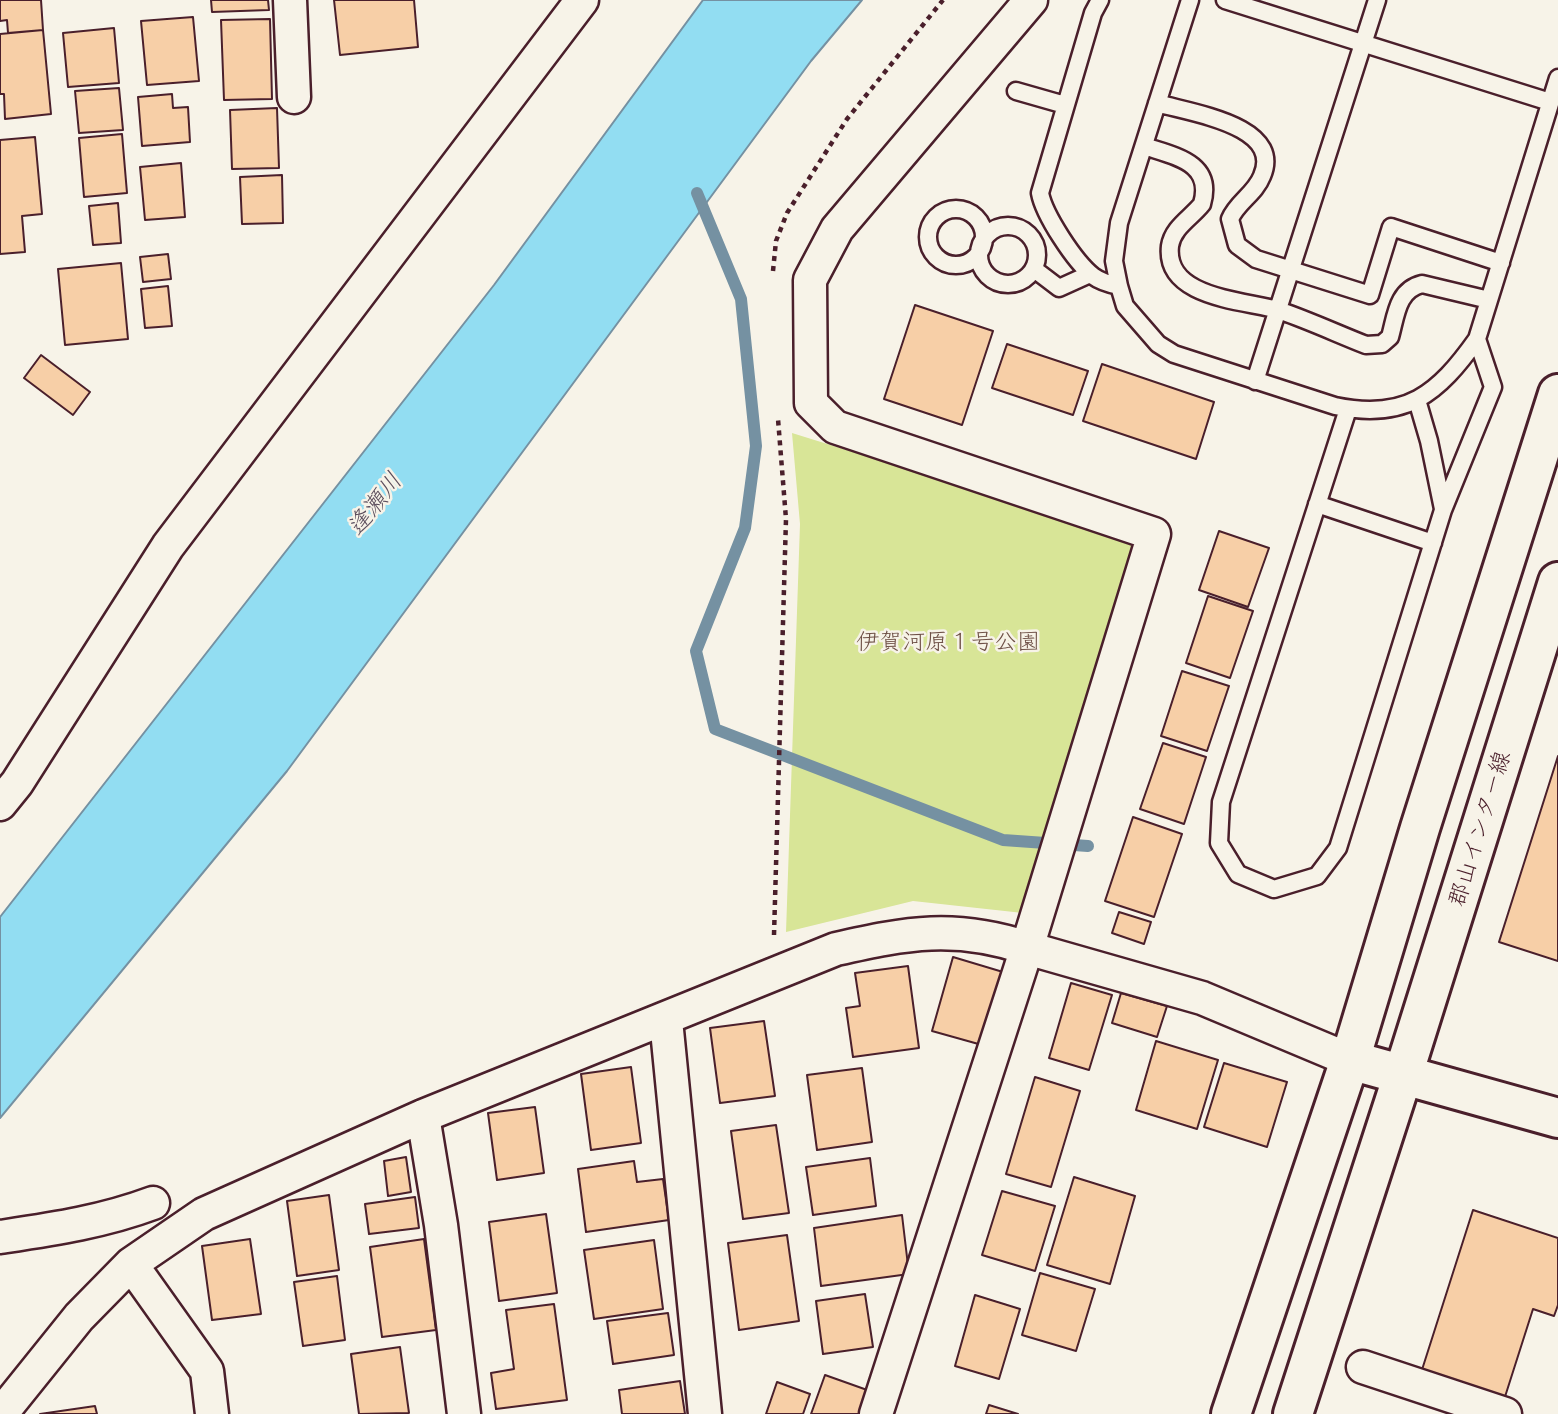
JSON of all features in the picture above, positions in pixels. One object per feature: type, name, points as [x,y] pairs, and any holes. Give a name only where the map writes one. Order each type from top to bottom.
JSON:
[{"type":"street","points":[[290,0],[294,97]]},
{"type":"street","points":[[6,782],[167,546],[582,0]]},
{"type":"street","points":[[876,1414],[1027,948],[1154,534],[835,426],[811,403],[810,279],[837,229],[1031,0]]},
{"type":"street","points":[[1231,1414],[1350,1060],[1420,828],[1558,394]]},
{"type":"street","name":"郡山インター線","points":[[1293,1414],[1404,1075],[1558,582]]},
{"type":"street","points":[[1,1414],[79,1317],[131,1264],[204,1214],[422,1116],[666,1020],[790,965],[836,949],[897,934],[965,932],[1027,948],[1202,998],[1350,1060],[1558,1118]]},
{"type":"street","points":[[666,1020],[705,1414]]},
{"type":"street","points":[[422,1116],[441,1225],[464,1414]]},
{"type":"street","points":[[0,1237],[69,1228],[116,1217],[153,1203]]},
{"type":"street","points":[[131,1264],[207,1371],[212,1414]]},
{"type":"street","points":[[1363,1367],[1505,1414]]},
{"type":"lane","points":[[1100,0],[1093,13],[1040,193],[1045,212],[1090,274],[1102,282],[1119,286]]},
{"type":"lane","points":[[1190,0],[1119,223],[1114,261],[1125,306],[1158,344],[1174,354],[1348,409],[1379,410],[1417,400],[1433,391],[1455,370],[1477,339],[1558,78]]},
{"type":"lane","points":[[1225,0],[1550,102]]},
{"type":"lane","points":[[1255,381],[1377,0]]},
{"type":"lane","points":[[1016,91],[1065,105]]},
{"type":"lane","points":[[1157,103],[1244,130],[1257,139],[1265,158],[1264,173],[1256,187],[1236,206],[1230,227],[1237,245],[1256,259],[1370,295],[1391,228],[1501,263]]},
{"type":"lane","points":[[1144,146],[1192,163],[1202,176],[1202,204],[1172,237],[1170,256],[1178,272],[1204,293],[1278,310],[1375,346],[1390,337],[1402,295],[1412,286],[1422,284],[1489,300]]},
{"type":"lane","points":[[1002,227],[1020,228],[1034,241],[1037,260],[1034,269],[1020,282],[1010,284],[992,279],[981,264],[981,245],[986,237],[1002,227]]},
{"type":"lane","points":[[1034,269],[1059,288],[1090,274]]},
{"type":"lane","points":[[1348,409],[1220,802],[1219,843],[1238,874],[1274,889],[1317,876],[1338,848],[1443,510],[1493,387],[1477,339]]},
{"type":"lane","points":[[1417,400],[1443,510]]},
{"type":"lane","points":[[1317,504],[1433,543]]},
{"type":"path","points":[[771,281],[776,241],[786,213],[847,120],[943,0]]},
{"type":"path","points":[[774,937],[786,519],[778,409]]},
{"type":"green space","name":"伊賀河原１号公園","points":[[792,433],[1139,541],[1023,913],[913,901],[786,932],[800,524]]},
{"type":"water","name":"逢瀬川","points":[[703,0],[862,0],[811,61],[287,771],[0,1118],[0,917],[494,285]]},
{"type":"building","points":[[0,0],[41,0],[43,30],[8,33],[7,20],[0,21]]},
{"type":"building","points":[[211,0],[268,0],[269,10],[212,12]]},
{"type":"building","points":[[334,0],[414,0],[418,47],[340,55]]},
{"type":"building","points":[[193,17],[199,81],[147,85],[141,21]]},
{"type":"building","points":[[270,19],[272,99],[224,100],[221,20]]},
{"type":"building","points":[[114,28],[119,83],[68,87],[63,33]]},
{"type":"building","points":[[43,30],[51,114],[5,119],[4,94],[0,94],[0,34]]},
{"type":"building","points":[[119,88],[123,130],[79,133],[75,91]]},
{"type":"building","points":[[172,94],[173,108],[188,107],[190,142],[142,146],[138,97]]},
{"type":"building","points":[[277,108],[279,168],[232,169],[230,110]]},
{"type":"building","points":[[122,134],[127,193],[84,197],[79,138]]},
{"type":"building","points":[[35,137],[42,214],[22,216],[25,252],[0,254],[0,140]]},
{"type":"building","points":[[181,163],[185,217],[145,220],[140,167]]},
{"type":"building","points":[[282,175],[283,223],[242,224],[240,177]]},
{"type":"building","points":[[118,203],[121,243],[93,245],[89,206]]},
{"type":"building","points":[[168,254],[171,279],[143,282],[140,257]]},
{"type":"building","points":[[121,263],[128,339],[65,345],[58,269]]},
{"type":"building","points":[[168,286],[172,326],[145,328],[141,289]]},
{"type":"building","points":[[915,305],[993,331],[962,425],[884,399]]},
{"type":"building","points":[[1007,344],[1088,371],[1073,415],[992,388]]},
{"type":"building","points":[[41,355],[90,392],[73,415],[24,378]]},
{"type":"building","points":[[1102,364],[1214,402],[1196,459],[1083,421]]},
{"type":"building","points":[[1219,531],[1269,548],[1248,607],[1199,590]]},
{"type":"building","points":[[1208,596],[1253,611],[1230,678],[1186,663]]},
{"type":"building","points":[[1182,671],[1229,686],[1207,751],[1161,736]]},
{"type":"building","points":[[1163,743],[1206,757],[1184,824],[1140,809]]},
{"type":"building","points":[[1558,756],[1558,961],[1499,942]]},
{"type":"building","points":[[1133,817],[1182,834],[1154,917],[1105,901]]},
{"type":"building","points":[[1119,912],[1151,922],[1144,944],[1112,933]]},
{"type":"building","points":[[953,957],[1003,972],[982,1045],[932,1031]]},
{"type":"building","points":[[908,966],[919,1048],[853,1057],[846,1008],[860,1006],[855,973]]},
{"type":"building","points":[[1071,983],[1112,995],[1089,1070],[1049,1058]]},
{"type":"building","points":[[1121,993],[1167,1006],[1157,1037],[1112,1023]]},
{"type":"building","points":[[764,1021],[775,1096],[720,1103],[710,1028]]},
{"type":"building","points":[[1156,1041],[1218,1060],[1197,1129],[1136,1110]]},
{"type":"building","points":[[1224,1063],[1287,1082],[1267,1147],[1204,1127]]},
{"type":"building","points":[[631,1067],[641,1143],[591,1150],[581,1074]]},
{"type":"building","points":[[862,1068],[872,1142],[817,1150],[807,1075]]},
{"type":"building","points":[[1035,1077],[1080,1091],[1051,1187],[1006,1174]]},
{"type":"building","points":[[535,1107],[544,1173],[497,1180],[488,1113]]},
{"type":"building","points":[[776,1125],[789,1213],[743,1219],[731,1131]]},
{"type":"building","points":[[406,1157],[411,1192],[388,1196],[384,1161]]},
{"type":"building","points":[[870,1158],[876,1206],[813,1215],[806,1167]]},
{"type":"building","points":[[634,1161],[637,1182],[663,1179],[669,1220],[586,1232],[578,1169]]},
{"type":"building","points":[[1074,1177],[1135,1196],[1110,1284],[1047,1265]]},
{"type":"building","points":[[1002,1191],[1055,1206],[1035,1271],[982,1255]]},
{"type":"building","points":[[329,1195],[339,1270],[297,1276],[287,1201]]},
{"type":"building","points":[[415,1197],[419,1228],[369,1234],[365,1204]]},
{"type":"building","points":[[1473,1210],[1558,1238],[1558,1305],[1554,1316],[1533,1309],[1503,1403],[1420,1376]]},
{"type":"building","points":[[546,1214],[557,1293],[499,1301],[489,1222]]},
{"type":"building","points":[[902,1215],[909,1274],[821,1286],[814,1228]]},
{"type":"building","points":[[787,1235],[799,1321],[739,1330],[728,1243]]},
{"type":"building","points":[[250,1239],[261,1314],[212,1320],[202,1246]]},
{"type":"building","points":[[424,1239],[436,1330],[382,1337],[370,1247]]},
{"type":"building","points":[[654,1240],[663,1309],[594,1319],[584,1250]]},
{"type":"building","points":[[1040,1273],[1095,1289],[1076,1351],[1022,1335]]},
{"type":"building","points":[[337,1276],[345,1340],[303,1346],[294,1282]]},
{"type":"building","points":[[865,1294],[873,1347],[823,1354],[816,1301]]},
{"type":"building","points":[[975,1295],[1020,1309],[999,1379],[955,1366]]},
{"type":"building","points":[[554,1304],[567,1400],[496,1409],[491,1373],[514,1369],[506,1310]]},
{"type":"building","points":[[668,1313],[674,1355],[613,1364],[607,1321]]},
{"type":"building","points":[[400,1347],[409,1413],[359,1414],[351,1354]]},
{"type":"building","points":[[825,1375],[870,1391],[861,1414],[811,1414]]},
{"type":"building","points":[[680,1381],[685,1414],[622,1414],[619,1390]]},
{"type":"building","points":[[777,1382],[810,1394],[803,1414],[766,1414]]},
{"type":"building","points":[[989,1405],[1018,1414],[986,1414]]},
{"type":"building","points":[[95,1406],[97,1414],[40,1414]]},
{"type":"waterway","points":[[697,193],[741,299],[756,446],[745,528],[696,651],[715,729],[1003,840],[1088,846]]}]
